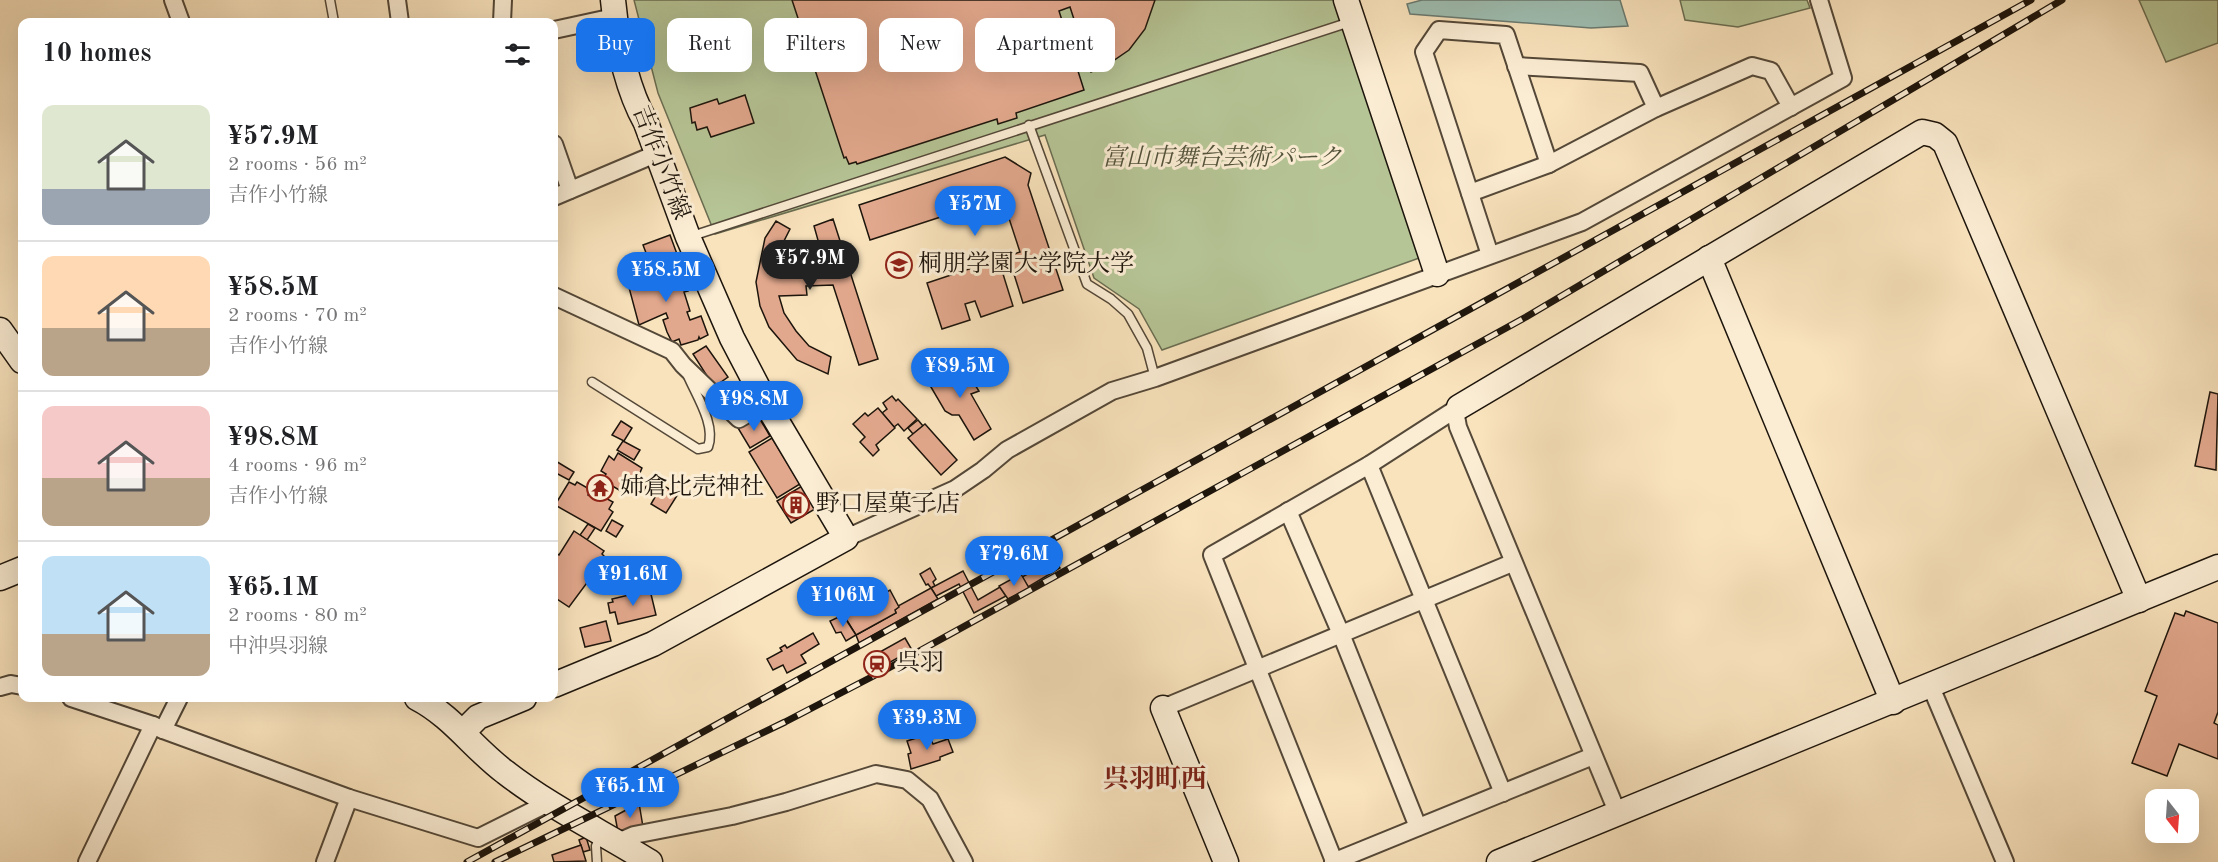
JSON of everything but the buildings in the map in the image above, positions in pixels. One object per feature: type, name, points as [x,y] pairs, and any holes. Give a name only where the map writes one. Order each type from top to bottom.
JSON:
[{"type":"street","points":[[173,0],[180,18]]},
{"type":"street","points":[[397,0],[399,18]]},
{"type":"street","points":[[502,18],[503,0]]},
{"type":"street","points":[[558,683],[653,644],[846,537],[955,489],[1007,450],[1112,391],[1155,378],[1582,222],[1844,78],[1819,0]]},
{"type":"street","points":[[558,29],[614,9]]},
{"type":"street","name":"吉作小竹線","points":[[614,9],[638,108],[658,153],[688,237],[732,338],[766,404],[846,537]]},
{"type":"street","points":[[1350,10],[1437,274]]},
{"type":"street","points":[[1490,255],[1424,52],[1439,30],[1506,35],[1549,164]]},
{"type":"street","points":[[1516,66],[1640,73],[1656,108]]},
{"type":"street","points":[[1470,193],[1549,164],[1656,108],[1752,66],[1771,71],[1791,107]]},
{"type":"street","points":[[1593,756],[1334,862],[1212,555],[1369,465],[1459,407],[1922,132],[1935,135],[1945,143],[2139,600]]},
{"type":"street","points":[[558,195],[658,153]]},
{"type":"street","points":[[558,156],[570,190]]},
{"type":"street","points":[[1709,258],[1893,702]]},
{"type":"street","points":[[558,298],[672,351],[683,365],[739,419],[766,404]]},
{"type":"street","points":[[1459,407],[1456,416],[1458,427],[1617,814]]},
{"type":"street","points":[[1369,465],[1503,793]]},
{"type":"street","points":[[1288,511],[1341,634],[1418,827]]},
{"type":"street","points":[[1226,862],[1163,708],[1512,563]]},
{"type":"street","points":[[1499,862],[1931,687],[2218,567]]},
{"type":"street","points":[[0,578],[18,571]]},
{"type":"street","points":[[2,683],[18,685]]},
{"type":"street","points":[[1931,687],[2005,862]]},
{"type":"street","points":[[83,702],[349,798],[478,838],[548,802]]},
{"type":"street","points":[[87,862],[158,728],[176,702]]},
{"type":"street","points":[[429,702],[503,771],[548,802],[650,862]]},
{"type":"street","points":[[463,732],[478,717],[514,702]]},
{"type":"street","points":[[610,838],[732,816],[876,774],[907,780],[930,799],[964,862]]},
{"type":"street","points":[[325,862],[349,798]]},
{"type":"lane","points":[[330,0],[333,18]]},
{"type":"lane","points":[[688,237],[1029,125],[1350,10]]},
{"type":"lane","points":[[1029,125],[1087,284],[1111,299],[1128,314],[1147,348],[1155,378]]},
{"type":"lane","points":[[592,382],[698,449],[708,447],[712,436],[708,422],[683,365]]},
{"type":"lane","points":[[597,862],[596,846],[610,838]]},
{"type":"green space","name":"富山市舞台芸術パーク","points":[[634,0],[1336,0],[1422,257],[1162,350],[1139,309],[1094,278],[1045,135],[715,234],[658,93],[653,72],[655,72],[655,18],[639,18]]},
{"type":"green space","points":[[1680,0],[1807,0],[1810,8],[1738,27],[1685,20]]},
{"type":"green space","points":[[2139,0],[2218,0],[2218,43],[2166,62]]},
{"type":"shaded area","points":[[1422,0],[1620,0],[1628,26],[1591,28],[1410,14],[1407,4]]},
{"type":"railway","points":[[467,862],[2031,0]]},
{"type":"railway","points":[[495,862],[785,722],[885,670],[1526,317],[2062,0]]},
{"type":"place","name":"桐朋学園大学院大学","points":[[899,265]]},
{"type":"place","name":"姉倉比売神社","points":[[600,488]]},
{"type":"place","name":"野口屋菓子店","points":[[796,505]]},
{"type":"place","name":"呉羽","points":[[877,664]]},
{"type":"district","name":"呉羽町西","points":[[1155,780]]}]
